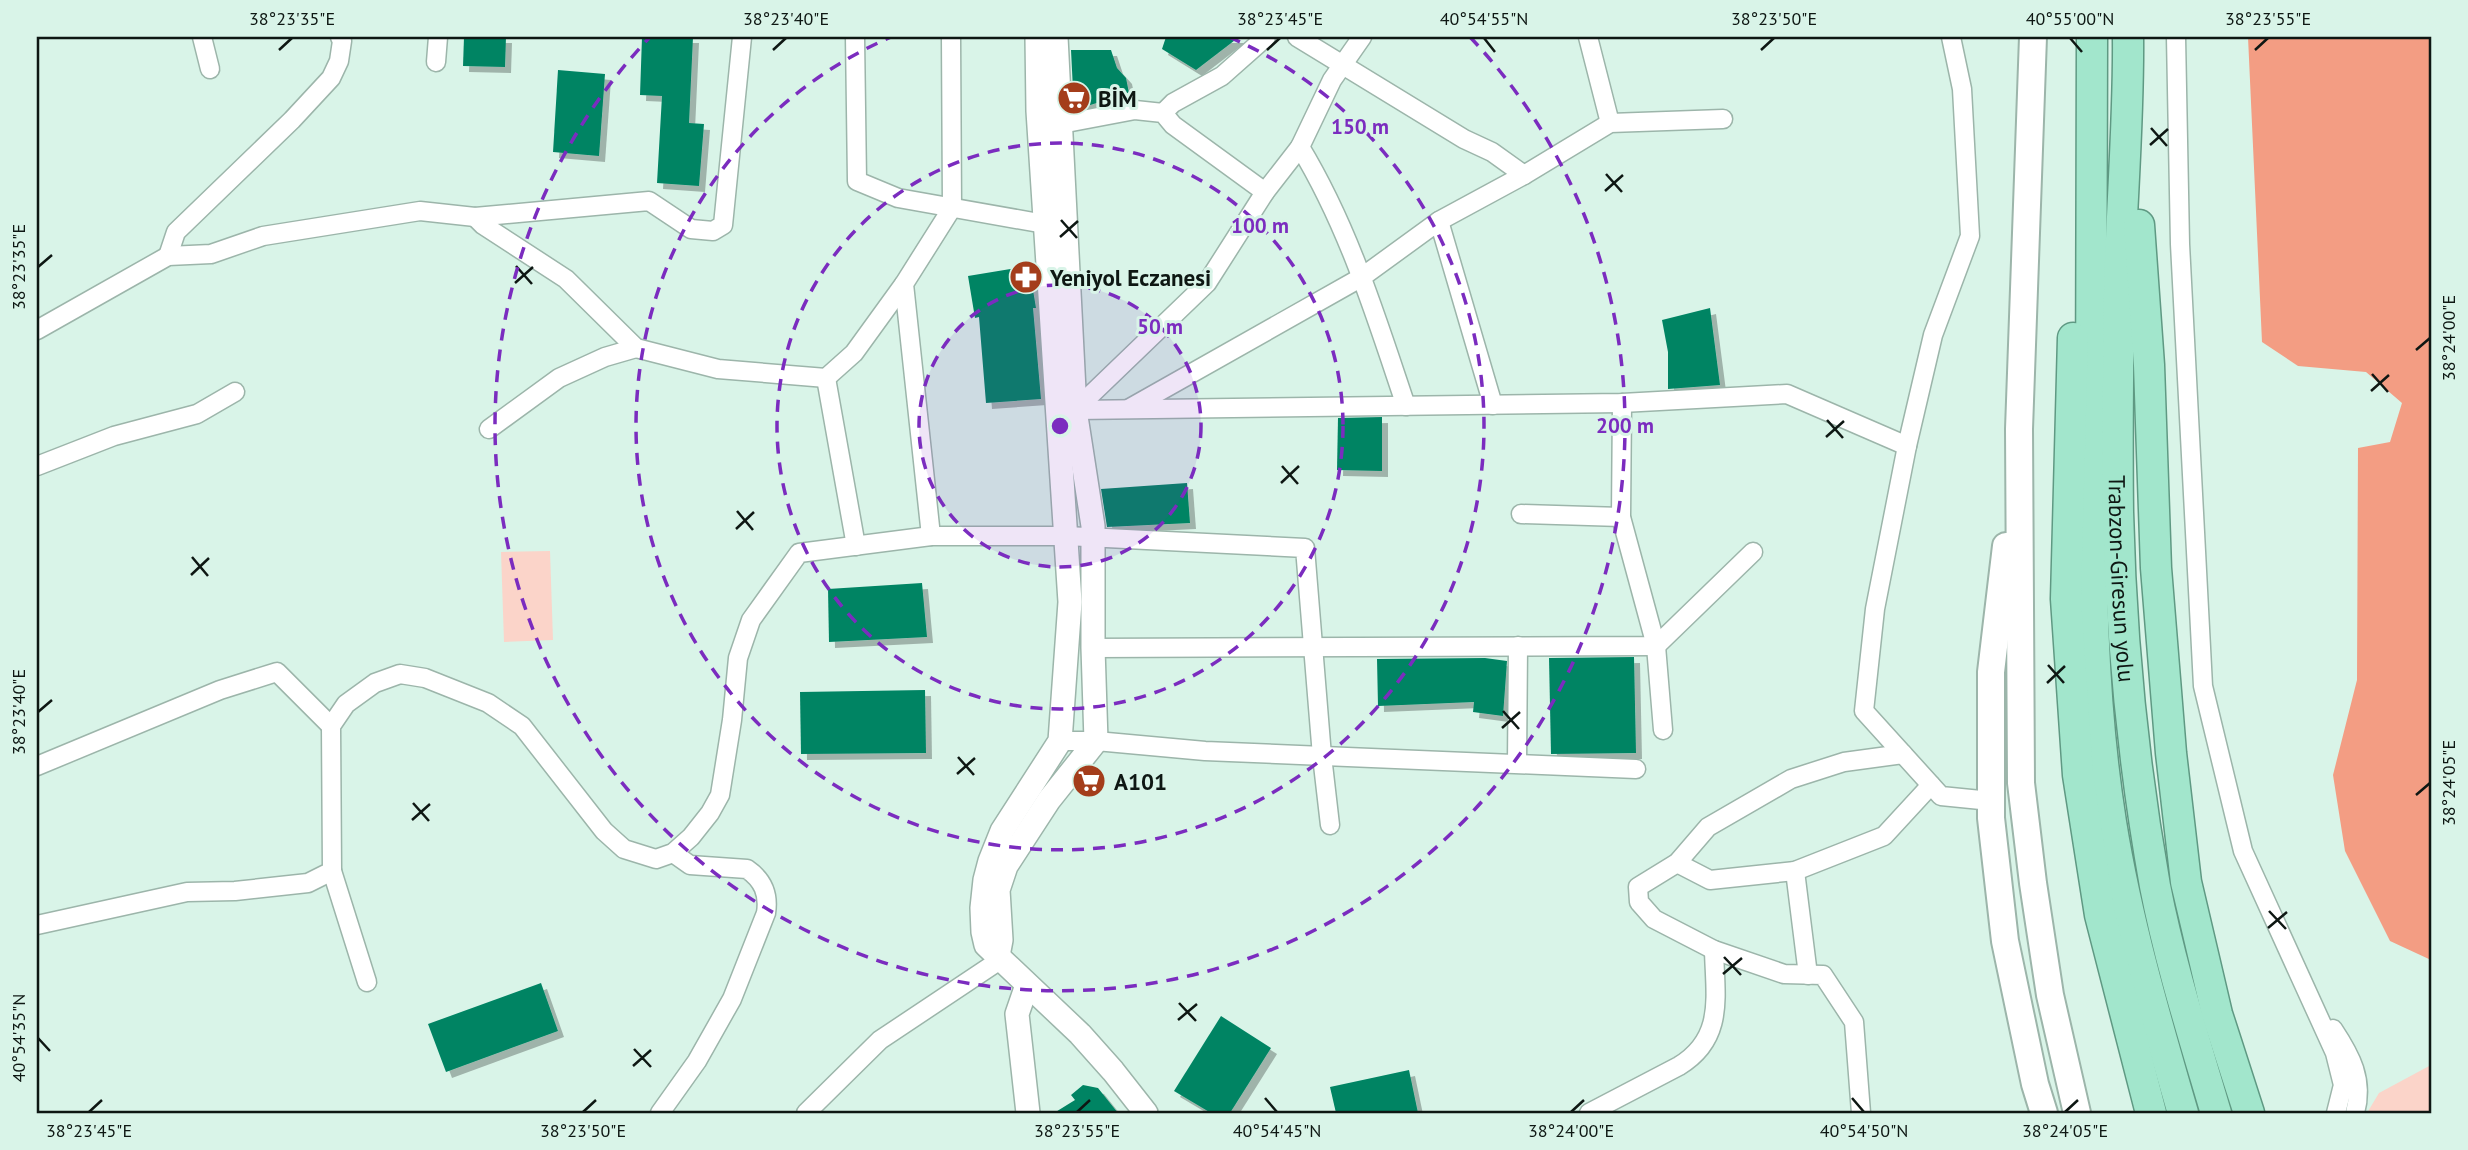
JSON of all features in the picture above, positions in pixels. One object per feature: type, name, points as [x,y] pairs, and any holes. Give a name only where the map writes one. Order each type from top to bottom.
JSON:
[{"type":"highway","name":"Trabzon-Giresun yolu","points":[[2092,37],[2105,514],[2138,780],[2154,875],[2183,1001],[2216,1113]]},
{"type":"highway","name":"Trabzon-Giresun yolu","points":[[2128,37],[2129,93],[2096,685],[2111,820],[2125,897],[2150,1001],[2183,1113]]},
{"type":"highway","points":[[2092,87],[2071,376],[2066,598],[2078,775],[2099,915],[2151,1113]]},
{"type":"highway","points":[[2129,93],[2149,365],[2155,568],[2171,753],[2186,882],[2217,1014],[2249,1113]]},
{"type":"main road","points":[[2033,37],[2019,429],[2021,783],[2050,995],[2077,1113]]},
{"type":"main road","points":[[2019,429],[1991,672],[1991,801],[2005,941],[2035,1084],[2044,1113]]},
{"type":"street","points":[[202,37],[210,69]]},
{"type":"street","points":[[168,256],[176,232],[292,120],[331,78],[339,61],[342,41],[340,37]]},
{"type":"street","points":[[436,62],[438,37]]},
{"type":"street","points":[[37,330],[168,256],[211,254],[263,236],[420,211],[475,217],[649,201],[691,229],[713,231],[723,225],[742,37]]},
{"type":"street","points":[[855,37],[856,181],[898,198],[1056,226]]},
{"type":"street","points":[[489,429],[559,378],[604,357],[636,348],[718,369],[826,378],[854,353],[904,284],[952,208],[951,37]]},
{"type":"street","points":[[806,1113],[880,1040],[999,958],[1001,940],[998,890],[1006,866],[1049,800],[1096,741],[1093,526],[1075,410],[1056,226],[1038,111],[1037,37]]},
{"type":"street","points":[[1056,37],[1061,124],[1056,226],[1070,601],[1060,741],[1002,831],[985,880],[983,932],[986,945],[1080,1034],[1146,1113]]},
{"type":"street","points":[[1163,113],[1173,103],[1222,76],[1266,37]]},
{"type":"street","points":[[1297,37],[1464,139],[1492,152],[1524,175]]},
{"type":"street","points":[[1075,410],[1207,283],[1265,192],[1300,147],[1332,80],[1362,37]]},
{"type":"street","points":[[1588,37],[1610,123]]},
{"type":"street","points":[[1951,37],[1962,89],[1970,236],[1933,335],[1907,446],[1875,609],[1864,711],[1941,796],[1991,801]]},
{"type":"street","points":[[2176,37],[2180,244],[2203,686],[2243,851],[2335,1053],[2343,1085],[2336,1113]]},
{"type":"street","points":[[1061,124],[1135,110],[1163,113],[1173,125],[1265,192]]},
{"type":"street","points":[[1126,410],[1362,277],[1439,221],[1524,175],[1610,123],[1723,119]]},
{"type":"street","points":[[1300,147],[1324,188],[1362,277],[1406,406]]},
{"type":"street","points":[[475,217],[483,225],[566,279],[636,348]]},
{"type":"street","points":[[1439,221],[1493,405]]},
{"type":"street","points":[[904,284],[931,536]]},
{"type":"street","points":[[826,378],[856,547]]},
{"type":"street","points":[[37,466],[114,436],[197,414],[235,392]]},
{"type":"street","points":[[1075,410],[1622,403],[1787,394],[1907,446]]},
{"type":"street","points":[[1622,403],[1621,517],[1656,646],[1663,730]]},
{"type":"street","points":[[1521,514],[1621,517]]},
{"type":"street","points":[[367,982],[332,871],[331,726],[346,704],[375,683],[400,674],[425,678],[488,704],[522,726],[604,831],[624,849],[656,859],[673,853],[691,837],[720,795],[732,720],[738,658],[751,620],[799,553],[931,536],[1066,536],[1305,548],[1330,825]]},
{"type":"street","points":[[1093,648],[1656,646],[1753,552]]},
{"type":"street","points":[[1517,763],[1518,646]]},
{"type":"street","points":[[37,766],[220,690],[277,672],[331,726]]},
{"type":"street","points":[[1060,741],[1096,741],[1205,751],[1636,769]]},
{"type":"street","points":[[1861,1113],[1854,1022],[1823,975],[1784,974],[1714,950],[1654,919],[1639,902],[1637,887],[1677,863],[1708,827],[1791,779],[1844,762],[1903,754]]},
{"type":"street","points":[[1677,863],[1710,880],[1795,871],[1884,836],[1931,785]]},
{"type":"street","points":[[660,1113],[697,1060],[732,999],[768,904],[763,885],[747,869],[690,865],[673,853]]},
{"type":"street","points":[[37,925],[187,892],[236,891],[308,883],[332,871]]},
{"type":"street","points":[[1795,871],[1808,975]]},
{"type":"street","points":[[1589,1113],[1690,1060],[1706,1042],[1714,1019],[1714,950]]},
{"type":"street","points":[[2304,984],[2346,1048],[2358,1079],[2355,1113]]},
{"type":"street","points":[[1027,985],[1017,1014],[1028,1113]]},
{"type":"shaded area","points":[[2248,37],[2431,37],[2431,960],[2390,941],[2345,851],[2333,775],[2357,680],[2358,448],[2390,442],[2402,403],[2366,372],[2298,366],[2262,342]]},
{"type":"shaded area","points":[[550,551],[553,640],[504,642],[501,552]]},
{"type":"shaded area","points":[[2431,1065],[2431,1113],[2367,1113],[2379,1093]]},
{"type":"building","points":[[464,37],[506,37],[505,67],[463,66]]},
{"type":"building","points":[[642,37],[693,37],[689,123],[704,124],[699,186],[657,183],[662,96],[640,95]]},
{"type":"building","points":[[1166,37],[1239,37],[1196,70],[1162,49]]},
{"type":"building","points":[[1071,50],[1111,50],[1117,68],[1126,78],[1129,93],[1074,110]]},
{"type":"building","points":[[558,70],[605,74],[599,156],[553,152]]},
{"type":"building","points":[[1029,266],[1036,308],[1033,308],[1041,399],[986,403],[979,317],[975,318],[968,276]]},
{"type":"building","points":[[1710,308],[1720,385],[1668,389],[1668,352],[1662,320]]},
{"type":"building","points":[[1382,417],[1382,471],[1337,470],[1338,418]]},
{"type":"building","points":[[1187,483],[1190,523],[1107,527],[1101,489]]},
{"type":"building","points":[[922,583],[927,637],[829,642],[828,589]]},
{"type":"building","points":[[1634,657],[1636,753],[1551,754],[1549,658]]},
{"type":"building","points":[[1485,658],[1507,661],[1503,716],[1473,712],[1474,702],[1378,706],[1377,659]]},
{"type":"building","points":[[925,690],[926,753],[801,754],[800,692]]},
{"type":"building","points":[[541,983],[558,1031],[446,1072],[428,1024]]},
{"type":"building","points":[[1221,1016],[1271,1048],[1230,1113],[1211,1113],[1174,1091]]},
{"type":"building","points":[[1409,1070],[1418,1113],[1336,1113],[1330,1087]]},
{"type":"building","points":[[1083,1085],[1098,1088],[1118,1113],[1054,1113],[1075,1100],[1071,1095]]},
{"type":"place","name":"BİM","points":[[1074,98]]},
{"type":"place","name":"Yeniyol Eczanesi","points":[[1026,277]]},
{"type":"place","name":"A101","points":[[1089,781]]}]
